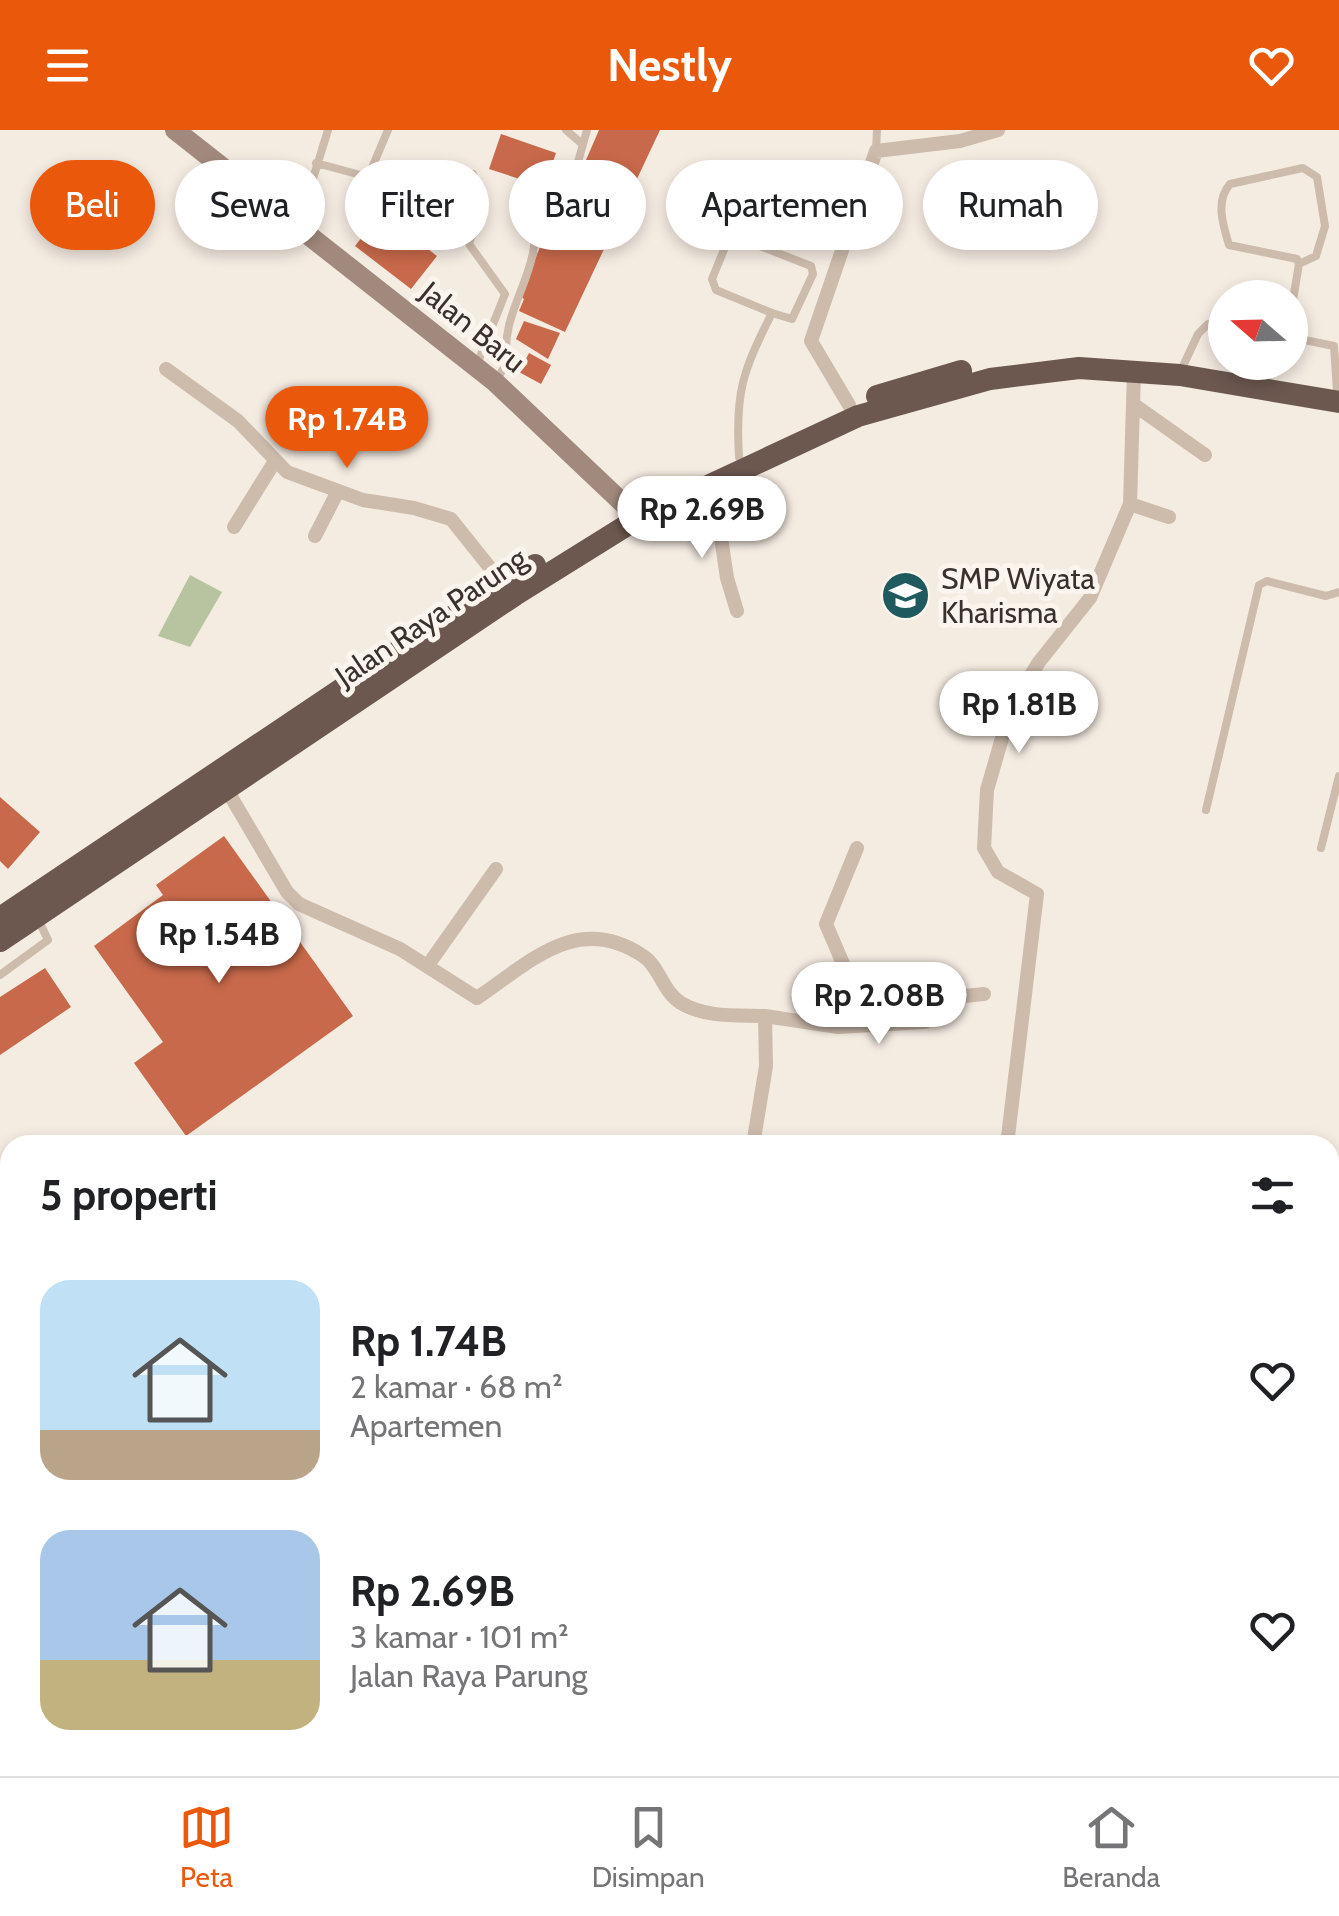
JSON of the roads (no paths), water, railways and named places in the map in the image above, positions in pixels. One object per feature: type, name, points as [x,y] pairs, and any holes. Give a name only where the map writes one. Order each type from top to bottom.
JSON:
[{"type":"highway","name":"Jalan Raya Parung","points":[[0,918],[504,584],[628,508],[849,405],[994,362],[1080,354],[1184,364],[1338,395]]},
{"type":"highway","name":"Jalan Raya Parung","points":[[0,941],[515,595],[637,519],[858,416],[990,378],[1080,368],[1180,374],[1338,395]]},
{"type":"main road","name":"Jalan Baru","points":[[175,130],[215,160]]},
{"type":"main road","name":"Jalan Baru","points":[[325,245],[495,382],[628,508]]},
{"type":"street","points":[[849,405],[811,340],[876,150],[960,140],[998,130]]},
{"type":"street","points":[[166,369],[238,420],[287,472],[338,491],[450,519],[504,584]]},
{"type":"street","points":[[1008,1135],[1036,894],[998,872],[984,848],[986,790],[1011,707],[1039,662],[1090,598],[1130,504],[1134,372]]},
{"type":"street","points":[[1134,404],[1205,455]]},
{"type":"street","points":[[234,527],[275,461]]},
{"type":"street","points":[[713,483],[722,516],[727,578],[737,610]]},
{"type":"street","points":[[314,536],[338,491]]},
{"type":"street","points":[[1130,504],[1168,518]]},
{"type":"street","points":[[227,790],[287,892],[299,904],[428,965],[477,998],[549,949],[585,936],[616,942],[648,958],[664,988],[682,1004],[710,1014],[848,1026],[926,1022],[944,998],[984,994]]},
{"type":"street","points":[[848,1026],[847,973],[826,927],[857,848]]},
{"type":"street","points":[[428,965],[496,869]]},
{"type":"street","points":[[755,1135],[766,1066],[765,1016]]},
{"type":"lane","points":[[317,160],[328,130]]},
{"type":"lane","points":[[375,160],[388,130]]},
{"type":"lane","points":[[566,130],[582,143]]},
{"type":"lane","points":[[495,382],[507,362],[504,342],[533,254],[536,204],[578,162],[587,130]]},
{"type":"lane","points":[[876,150],[877,130]]},
{"type":"lane","points":[[1296,280],[1297,259],[1229,245],[1221,206],[1230,184],[1312,170],[1317,177],[1326,226],[1316,256],[1299,264]]},
{"type":"lane","points":[[737,236],[810,266],[814,274],[792,319],[772,313],[716,290],[712,279],[728,240],[737,236]]},
{"type":"lane","points":[[473,250],[505,294],[476,367]]},
{"type":"lane","points":[[739,456],[736,403],[746,365],[772,313]]},
{"type":"lane","points":[[1184,364],[1198,334],[1208,324]]},
{"type":"lane","points":[[1308,341],[1334,346],[1338,395]]},
{"type":"lane","points":[[1206,810],[1260,585],[1267,581],[1326,596],[1339,592]]},
{"type":"lane","points":[[1321,848],[1339,776]]},
{"type":"lane","points":[[0,975],[48,940],[36,917]]},
{"type":"place","name":"SMP Wiyata Kharisma","points":[[906,595]]}]
